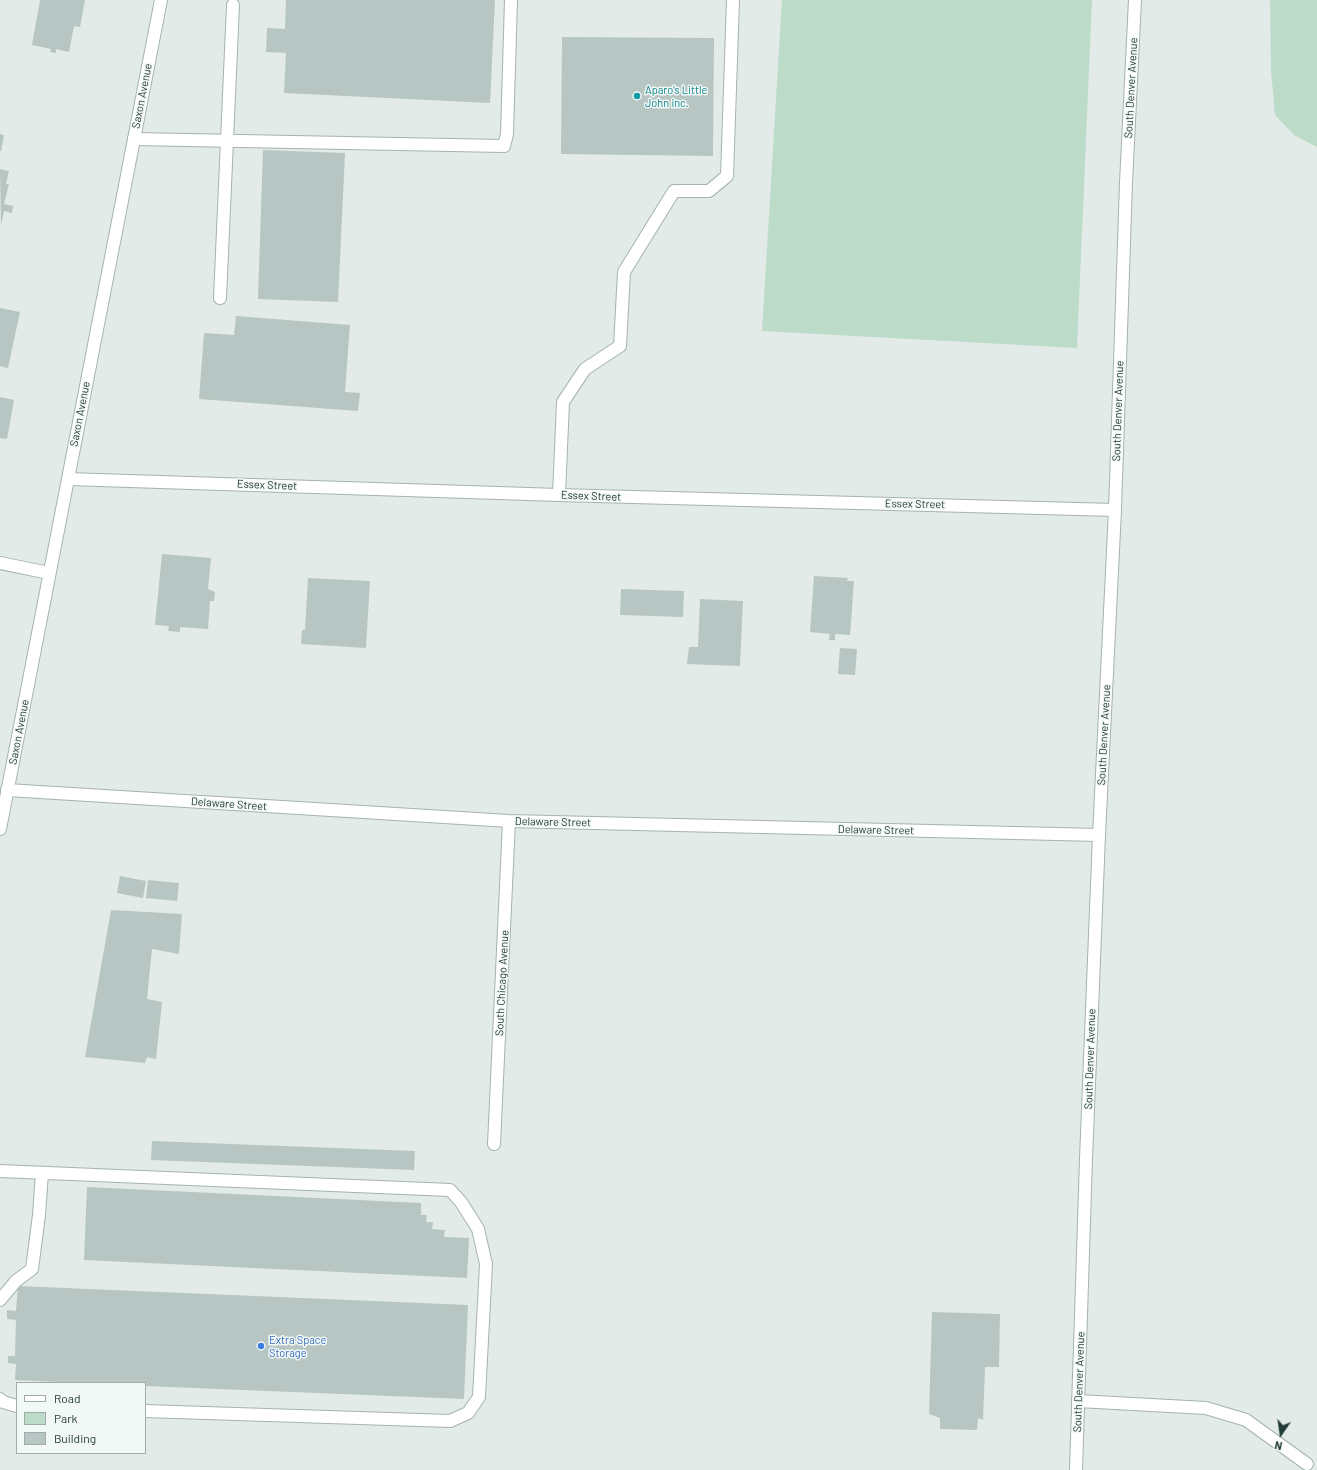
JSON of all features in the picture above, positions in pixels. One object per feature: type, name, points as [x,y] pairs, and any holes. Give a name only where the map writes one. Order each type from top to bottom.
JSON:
[{"type":"street","name":"Saxon Avenue","points":[[0,829],[161,0]]},
{"type":"street","points":[[134,139],[504,146],[507,134],[511,0]]},
{"type":"street","points":[[559,495],[563,402],[585,370],[620,346],[624,272],[674,191],[709,191],[727,176],[733,0]]},
{"type":"street","name":"South Denver Avenue","points":[[1076,1470],[1085,1166],[1115,510],[1134,0]]},
{"type":"street","points":[[220,298],[233,5]]},
{"type":"street","name":"Essex Street","points":[[68,479],[559,495],[1115,510]]},
{"type":"street","points":[[0,563],[49,573]]},
{"type":"street","name":"Delaware Street","points":[[7,790],[509,821],[1099,835]]},
{"type":"street","name":"South Chicago Avenue","points":[[494,1144],[509,821]]},
{"type":"street","points":[[0,1171],[450,1190],[461,1202],[478,1229],[486,1264],[479,1397],[468,1413],[450,1421],[146,1412]]},
{"type":"street","points":[[0,1300],[16,1281],[32,1269],[39,1215],[42,1173]]},
{"type":"street","points":[[0,1399],[3,1402],[16,1406]]},
{"type":"street","points":[[1078,1400],[1206,1408],[1246,1420],[1307,1464]]},
{"type":"green space","points":[[782,0],[1092,0],[1077,348],[762,331]]},
{"type":"green space","points":[[1270,0],[1317,0],[1317,147],[1294,135],[1275,115],[1271,71]]},
{"type":"building","points":[[40,0],[85,0],[80,27],[74,26],[69,52],[56,49],[56,53],[50,52],[51,49],[32,45]]},
{"type":"building","points":[[286,0],[495,0],[490,103],[284,93],[286,53],[266,52],[267,28],[285,29]]},
{"type":"building","name":"Aparo's Little John inc.","points":[[562,37],[714,38],[713,156],[561,154]]},
{"type":"building","points":[[0,134],[4,135],[1,151],[0,151]]},
{"type":"building","points":[[263,150],[345,153],[338,302],[258,299]]},
{"type":"building","points":[[0,169],[9,171],[6,184],[9,184],[4,204],[13,206],[12,213],[4,211],[1,225]]},
{"type":"building","points":[[0,308],[20,312],[8,368],[0,366]]},
{"type":"building","points":[[236,316],[350,325],[345,392],[360,393],[358,411],[199,399],[204,333],[234,335]]},
{"type":"building","points":[[0,397],[14,400],[7,439],[0,438]]},
{"type":"building","points":[[162,554],[211,558],[208,589],[215,592],[214,601],[210,601],[208,629],[180,627],[180,632],[168,631],[169,626],[155,625]]},
{"type":"building","points":[[814,576],[848,578],[847,581],[854,581],[850,635],[835,634],[835,640],[829,640],[830,634],[810,632]]},
{"type":"building","points":[[308,578],[370,581],[366,648],[301,644],[302,630],[305,630]]},
{"type":"building","points":[[621,589],[684,591],[683,617],[620,615]]},
{"type":"building","points":[[700,599],[743,601],[740,666],[687,664],[689,647],[698,647]]},
{"type":"building","points":[[840,648],[857,649],[855,675],[838,674]]},
{"type":"building","points":[[120,876],[146,881],[143,898],[117,893]]},
{"type":"building","points":[[148,880],[179,883],[177,901],[146,898]]},
{"type":"building","points":[[111,910],[182,914],[179,954],[152,949],[147,999],[162,1002],[156,1059],[147,1057],[145,1063],[85,1057]]},
{"type":"building","points":[[152,1141],[415,1151],[414,1170],[151,1160]]},
{"type":"building","points":[[87,1187],[421,1203],[421,1215],[427,1215],[426,1222],[433,1222],[432,1229],[445,1230],[444,1237],[469,1238],[467,1278],[84,1260]]},
{"type":"building","points":[[18,1286],[468,1305],[464,1399],[146,1386],[146,1382],[58,1382],[15,1380],[16,1364],[8,1363],[8,1356],[15,1356],[16,1320],[7,1319],[7,1310],[16,1311]]},
{"type":"building","points":[[932,1312],[1000,1314],[999,1367],[985,1367],[983,1420],[978,1418],[977,1430],[940,1429],[940,1418],[929,1414]]},
{"type":"place","name":"Aparo's Little John inc.","points":[[637,96]]},
{"type":"place","name":"Extra Space Storage","points":[[261,1346]]}]
